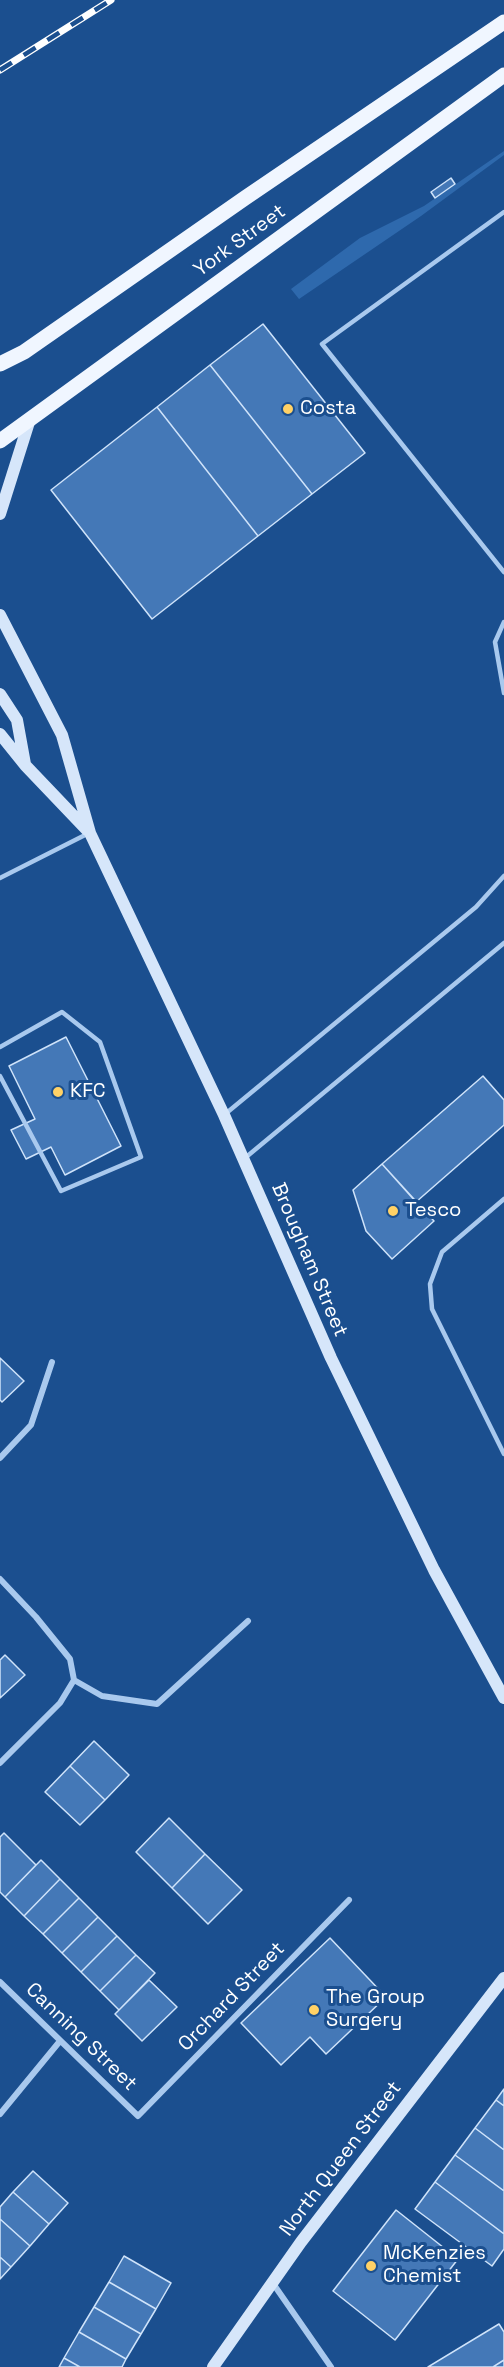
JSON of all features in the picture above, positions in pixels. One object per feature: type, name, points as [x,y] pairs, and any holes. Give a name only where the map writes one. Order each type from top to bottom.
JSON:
[{"type":"main road","name":"York Street","points":[[0,364],[24,352],[235,204],[504,22]]},
{"type":"main road","name":"York Street","points":[[0,441],[504,75]]},
{"type":"street","points":[[0,514],[30,419]]},
{"type":"street","name":"Brougham Street","points":[[0,615],[62,735],[90,833],[224,1115],[330,1358],[434,1570],[504,1698]]},
{"type":"street","points":[[0,694],[17,720],[25,765]]},
{"type":"street","name":"Brougham Street","points":[[0,734],[25,765],[90,833]]},
{"type":"street","points":[[0,1458],[31,1425],[52,1362]]},
{"type":"street","points":[[0,1579],[36,1617],[70,1659],[74,1680],[60,1703],[0,1763]]},
{"type":"street","points":[[74,1680],[102,1696],[158,1704],[248,1621]]},
{"type":"street","name":"Orchard Street","points":[[138,2116],[349,1900]]},
{"type":"street","name":"North Queen Street","points":[[213,2367],[272,2282],[504,1978]]},
{"type":"street","name":"Canning Street","points":[[0,1982],[138,2116]]},
{"type":"street","points":[[0,2114],[60,2041]]},
{"type":"street","points":[[272,2282],[331,2367]]},
{"type":"lane","points":[[504,212],[322,344],[504,572]]},
{"type":"lane","points":[[504,622],[495,642],[504,693]]},
{"type":"lane","points":[[0,878],[90,833]]},
{"type":"lane","points":[[224,1115],[476,907],[504,876]]},
{"type":"lane","points":[[244,1159],[504,942]]},
{"type":"lane","points":[[0,1047],[62,1012],[100,1042],[141,1157],[61,1191],[0,1076]]},
{"type":"lane","points":[[504,1199],[442,1252],[430,1284],[432,1309],[504,1454]]},
{"type":"shaded area","points":[[504,151],[504,155],[421,216],[299,299],[291,289],[360,238],[424,206]]},
{"type":"building","points":[[451,178],[455,184],[435,198],[431,192]]},
{"type":"building","name":"Costa","points":[[263,324],[365,453],[312,494],[210,365]]},
{"type":"building","points":[[210,365],[312,494],[258,536],[157,407]]},
{"type":"building","points":[[157,407],[258,536],[152,619],[51,490]]},
{"type":"building","name":"KFC","points":[[66,1037],[121,1146],[65,1175],[51,1147],[26,1159],[11,1130],[35,1119],[9,1066]]},
{"type":"building","name":"Tesco","points":[[483,1076],[504,1100],[504,1125],[416,1202],[382,1164]]},
{"type":"building","name":"Tesco","points":[[382,1164],[434,1221],[392,1259],[366,1231],[353,1190]]},
{"type":"building","points":[[0,1358],[24,1381],[2,1402],[0,1400]]},
{"type":"building","points":[[5,1655],[25,1675],[0,1698],[0,1660]]},
{"type":"building","points":[[94,1741],[129,1775],[105,1800],[70,1766]]},
{"type":"building","points":[[70,1766],[105,1800],[80,1825],[45,1792]]},
{"type":"building","points":[[169,1818],[205,1854],[172,1888],[136,1852]]},
{"type":"building","points":[[4,1833],[36,1865],[5,1897],[0,1892],[0,1837]]},
{"type":"building","points":[[205,1854],[242,1890],[208,1924],[172,1888]]},
{"type":"building","points":[[41,1860],[60,1879],[24,1916],[5,1897]]},
{"type":"building","points":[[60,1879],[79,1898],[43,1934],[24,1916]]},
{"type":"building","points":[[79,1898],[98,1917],[62,1953],[43,1934]]},
{"type":"building","points":[[98,1917],[117,1936],[81,1972],[62,1953]]},
{"type":"building","points":[[117,1936],[136,1955],[100,1991],[81,1972]]},
{"type":"building","name":"The Group Surgery","points":[[330,1938],[386,1997],[326,2054],[310,2037],[281,2065],[241,2023]]},
{"type":"building","points":[[136,1955],[155,1973],[119,2010],[100,1991]]},
{"type":"building","points":[[149,1980],[177,2007],[142,2041],[115,2014]]},
{"type":"building","points":[[504,2089],[504,2106],[496,2100]]},
{"type":"building","points":[[496,2100],[504,2106],[504,2150],[475,2128]]},
{"type":"building","points":[[475,2128],[504,2150],[504,2191],[455,2155]]},
{"type":"building","points":[[455,2155],[504,2191],[504,2234],[435,2182]]},
{"type":"building","points":[[33,2171],[68,2203],[49,2224],[13,2192]]},
{"type":"building","points":[[435,2182],[504,2234],[504,2249],[492,2266],[415,2209]]},
{"type":"building","points":[[13,2192],[49,2224],[30,2246],[0,2219],[0,2207]]},
{"type":"building","points":[[396,2210],[458,2259],[395,2340],[333,2291]]},
{"type":"building","points":[[0,2219],[30,2246],[11,2267],[0,2257]]},
{"type":"building","points":[[124,2256],[171,2283],[156,2309],[109,2282]]},
{"type":"building","points":[[0,2257],[11,2267],[0,2279]]},
{"type":"building","points":[[109,2282],[156,2309],[141,2334],[94,2307]]},
{"type":"building","points":[[94,2307],[141,2334],[126,2359],[79,2332]]},
{"type":"building","points":[[499,2324],[504,2332],[504,2360],[493,2367],[428,2367]]},
{"type":"building","points":[[79,2332],[126,2359],[122,2367],[80,2367],[64,2358]]},
{"type":"building","points":[[64,2358],[80,2367],[59,2367]]},
{"type":"building","points":[[504,2360],[504,2367],[493,2367]]},
{"type":"railway","points":[[0,70],[111,0]]},
{"type":"place","name":"Costa","points":[[288,409]]},
{"type":"place","name":"KFC","points":[[58,1092]]},
{"type":"place","name":"Tesco","points":[[393,1211]]},
{"type":"place","name":"The Group Surgery","points":[[314,2010]]},
{"type":"place","name":"McKenzies Chemist","points":[[371,2266]]}]
